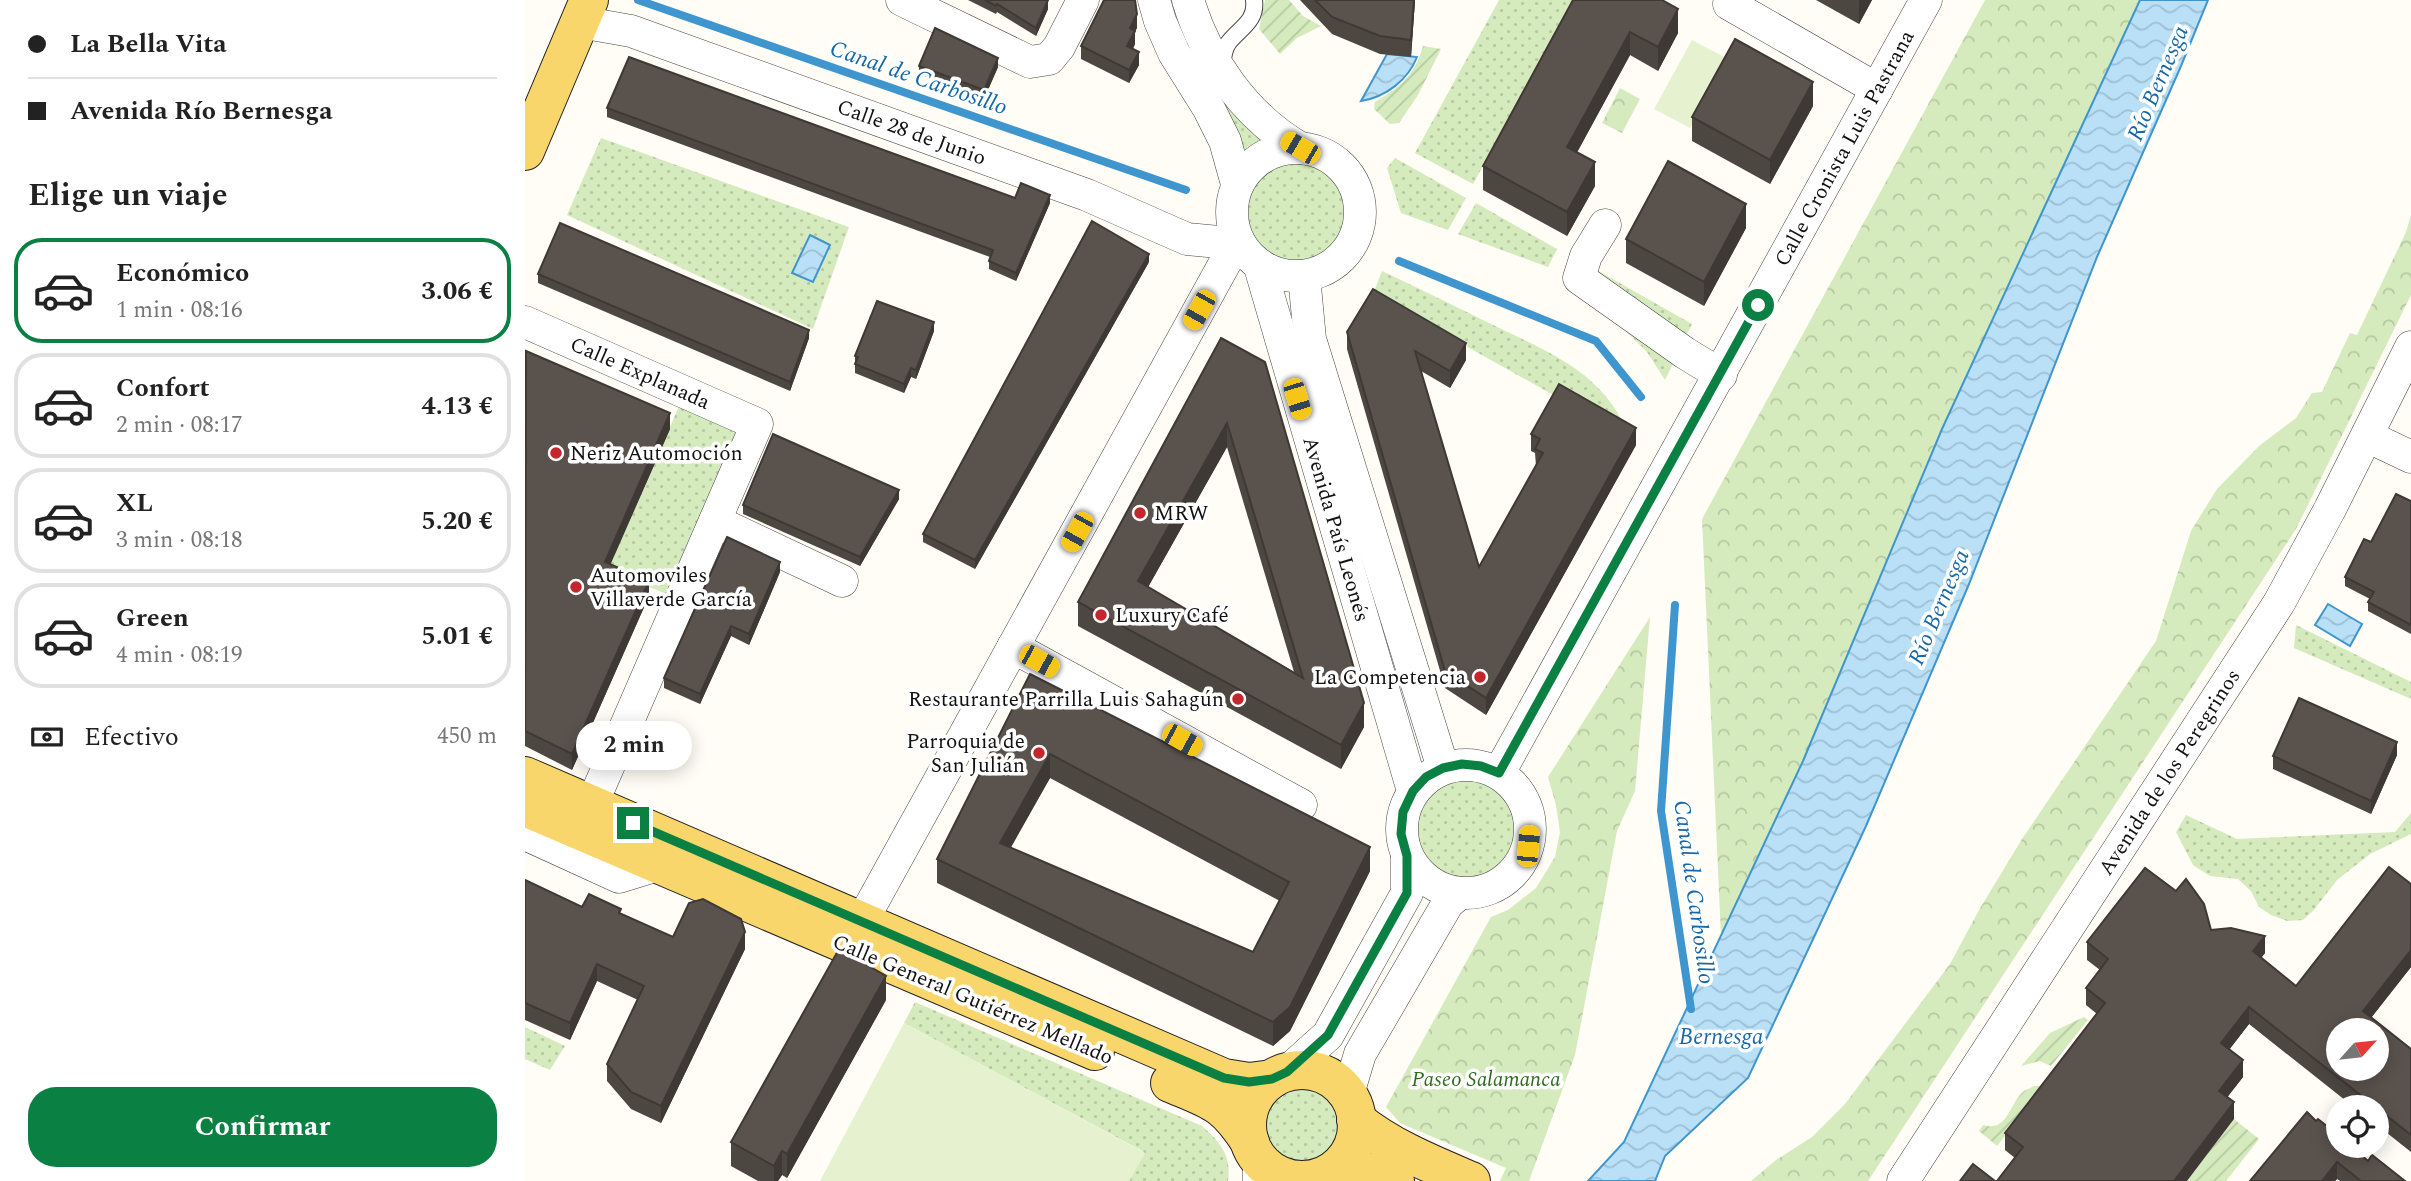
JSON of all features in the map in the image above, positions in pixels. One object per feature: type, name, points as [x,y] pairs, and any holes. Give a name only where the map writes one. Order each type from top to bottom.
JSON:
[{"type":"main road","points":[[525,151],[586,8]]},
{"type":"main road","points":[[525,776],[592,804],[678,863]]},
{"type":"main road","points":[[525,807],[678,863]]},
{"type":"main road","name":"Calle General Gutiérrez Mellado","points":[[678,863],[862,921],[1224,1078],[1249,1082],[1280,1075]]},
{"type":"main road","name":"Calle General Gutiérrez Mellado","points":[[678,863],[1216,1102],[1233,1117],[1256,1161]]},
{"type":"main road","points":[[1395,1181],[1319,1175],[1290,1179],[1256,1161],[1247,1124],[1251,1105],[1259,1090],[1280,1075],[1304,1070],[1321,1074],[1336,1082],[1372,1133],[1414,1157],[1472,1181]]},
{"type":"main road","points":[[1319,1175],[1352,1148],[1352,1107]]},
{"type":"street","points":[[902,0],[1030,62],[1049,59],[1059,47],[1083,0]]},
{"type":"street","points":[[1154,0],[1174,53],[1209,109],[1225,141],[1237,184]]},
{"type":"street","points":[[1188,0],[1195,23],[1221,72],[1243,101],[1276,134],[1300,148],[1322,153],[1341,167],[1354,183],[1360,206],[1358,229],[1350,248],[1331,264],[1304,276],[1288,277],[1250,255],[1231,205],[1237,184],[1252,165],[1274,152],[1300,148]]},
{"type":"street","name":"Calle Cronista Luis Pastrana","points":[[1499,773],[1926,0]]},
{"type":"street","points":[[1729,4],[1877,89]]},
{"type":"street","name":"Calle 28 de Junio","points":[[586,8],[631,31],[1087,195],[1188,239],[1250,255]]},
{"type":"street","points":[[1605,225],[1586,256],[1579,278],[1685,353],[1721,375]]},
{"type":"street","points":[[862,921],[1226,261],[1250,255]]},
{"type":"street","name":"Avenida País Leonés","points":[[1250,255],[1413,791]]},
{"type":"street","name":"Avenida País Leonés","points":[[1304,276],[1310,339],[1443,768]]},
{"type":"street","name":"Calle Explanada","points":[[525,322],[757,424],[715,521]]},
{"type":"street","name":"Avenida de los Peregrinos","points":[[1903,1181],[2279,603],[2411,347]]},
{"type":"street","points":[[2367,436],[2411,457]]},
{"type":"street","points":[[592,804],[715,521],[842,581]]},
{"type":"street","points":[[1013,647],[1301,805]]},
{"type":"street","points":[[1280,1075],[1328,1035],[1407,893],[1407,856],[1401,834],[1403,812],[1413,791],[1426,777],[1443,768],[1462,764],[1481,766],[1499,773],[1514,786],[1525,802],[1530,824],[1528,846],[1518,867],[1503,882],[1482,891],[1460,893],[1438,887],[1420,874],[1407,856]]},
{"type":"street","points":[[525,834],[619,877],[678,863]]},
{"type":"street","points":[[1352,1107],[1360,1054],[1448,903],[1460,893]]},
{"type":"lane","points":[[1221,72],[1227,44],[1245,27],[1253,14],[1254,0]]},
{"type":"green space","points":[[1265,0],[1289,0],[1303,16],[1321,26],[1297,38],[1280,54],[1259,29]]},
{"type":"green space","points":[[1499,0],[1575,0],[1473,184],[1415,153]]},
{"type":"green space","points":[[1985,0],[2140,0],[1803,761],[1721,936],[1702,519]]},
{"type":"green space","points":[[1692,40],[1728,59],[1690,128],[1654,109]]},
{"type":"green space","points":[[1423,46],[1441,49],[1418,95],[1399,123],[1390,124],[1374,109],[1375,102],[1392,91],[1411,72]]},
{"type":"green space","points":[[1620,88],[1640,99],[1622,133],[1602,123]]},
{"type":"green space","points":[[1230,102],[1268,138],[1243,156],[1224,106]]},
{"type":"green space","points":[[601,138],[849,227],[813,329],[567,215]]},
{"type":"green space","points":[[1395,158],[1466,198],[1448,230],[1401,213],[1387,168]]},
{"type":"green space","points":[[1296,161],[1316,165],[1333,176],[1344,193],[1348,213],[1344,233],[1333,250],[1316,261],[1296,265],[1276,261],[1259,250],[1248,233],[1244,213],[1248,193],[1259,176],[1276,165]]},
{"type":"green space","points":[[1476,203],[1557,249],[1548,267],[1458,234]]},
{"type":"green space","points":[[2411,215],[2411,295],[2296,529],[1868,1181],[1751,1181],[1776,1160],[1812,1137],[1845,1104],[1950,964],[2022,839],[2156,641],[2191,531],[2217,489],[2259,446],[2296,418],[2312,393],[2322,392],[2350,333],[2357,335],[2406,232]]},
{"type":"green space","points":[[1595,269],[1692,324],[1684,340],[1594,275]]},
{"type":"green space","points":[[1382,271],[1532,344],[1572,367],[1606,396],[1630,438],[1373,294]]},
{"type":"green space","points":[[1618,323],[1674,362],[1665,380],[1647,352]]},
{"type":"green space","points":[[680,404],[737,430],[666,594],[608,569]]},
{"type":"green space","name":"Paseo Salamanca","points":[[1650,617],[1635,791],[1617,831],[1575,1055],[1529,1181],[1500,1181],[1506,1168],[1400,1123],[1386,1107],[1491,917],[1508,910],[1536,888],[1555,857],[1560,832],[1548,777]]},
{"type":"green space","points":[[2296,625],[2411,682],[2411,699],[2294,648]]},
{"type":"green space","points":[[1466,777],[1486,781],[1503,792],[1514,809],[1518,829],[1514,849],[1503,866],[1486,877],[1466,881],[1446,877],[1429,866],[1418,849],[1414,829],[1418,809],[1429,792],[1446,781]]},
{"type":"green space","points":[[2411,813],[2411,834],[2370,854],[2337,880],[2303,920],[2287,921],[2271,915],[2259,907],[2251,891],[2238,879],[2210,876],[2193,865],[2176,832],[2186,815],[2237,839],[2395,832]]},
{"type":"green space","points":[[915,1002],[1202,1126],[1223,1150],[1228,1164],[1228,1181],[1129,1181],[1144,1152],[904,1023]]},
{"type":"green space","points":[[2084,1017],[2088,1020],[2051,1066],[2040,1061],[2021,1066],[2050,1033]]},
{"type":"green space","points":[[904,1023],[1145,1153],[1129,1181],[820,1181]]},
{"type":"green space","points":[[525,1027],[565,1046],[550,1070],[525,1059]]},
{"type":"green space","points":[[1302,1086],[1317,1089],[1330,1097],[1338,1110],[1341,1125],[1338,1140],[1330,1153],[1317,1161],[1302,1164],[1287,1161],[1274,1153],[1266,1140],[1263,1125],[1266,1110],[1274,1097],[1287,1089]]},
{"type":"green space","points":[[2035,1086],[2045,1086],[1997,1146],[1979,1131],[1983,1125],[1998,1125],[2003,1121],[2019,1096]]},
{"type":"green space","points":[[2234,1119],[2259,1139],[2226,1181],[2187,1181]]},
{"type":"water","name":"Bernesga","points":[[2140,0],[2208,0],[2097,257],[1969,584],[1866,826],[1748,1078],[1665,1156],[1655,1181],[1588,1181],[1624,1142],[1803,761],[1942,429]]},
{"type":"water","points":[[1387,54],[1417,57],[1408,73],[1395,86],[1379,96],[1361,101]]},
{"type":"water","points":[[810,235],[830,245],[813,282],[792,273]]},
{"type":"water","points":[[2328,604],[2362,624],[2350,646],[2315,625]]},
{"type":"building","points":[[985,0],[1048,0],[1036,28],[997,4],[996,6]]},
{"type":"building","points":[[1104,0],[1135,0],[1137,14],[1130,28],[1135,31],[1127,46],[1139,52],[1129,70],[1081,46]]},
{"type":"building","points":[[1315,0],[1414,0],[1411,40],[1380,36],[1332,17]]},
{"type":"building","points":[[1573,0],[1662,0],[1678,9],[1658,47],[1630,32],[1567,147],[1595,162],[1567,212],[1483,166]]},
{"type":"building","points":[[935,28],[998,58],[984,90],[919,66]]},
{"type":"building","points":[[1735,39],[1813,82],[1770,160],[1692,117]]},
{"type":"building","points":[[629,57],[1015,198],[1021,183],[1050,195],[1016,273],[989,261],[993,250],[607,108]]},
{"type":"building","points":[[1668,161],[1746,204],[1704,282],[1626,239]]},
{"type":"building","points":[[1092,221],[1149,254],[975,560],[923,534]]},
{"type":"building","points":[[560,223],[809,330],[790,382],[538,274]]},
{"type":"building","points":[[1373,289],[1466,343],[1450,371],[1415,351],[1479,567],[1543,453],[1535,449],[1540,439],[1531,434],[1559,384],[1636,428],[1486,698],[1445,671],[1347,332]]},
{"type":"building","points":[[877,301],[934,322],[916,370],[911,368],[904,384],[855,364],[858,357],[855,356]]},
{"type":"building","points":[[1221,338],[1265,362],[1364,703],[1341,745],[1078,602]],"holes":[[[1227,423],[1303,678],[1138,581]]]},
{"type":"building","points":[[526,351],[670,413],[605,562],[649,581],[572,754],[525,731]]},
{"type":"building","points":[[773,434],[899,490],[860,557],[743,505]]},
{"type":"building","points":[[2396,494],[2411,501],[2411,625],[2368,602],[2374,592],[2345,577],[2364,539],[2371,542]]},
{"type":"building","points":[[727,537],[780,562],[749,634],[731,626],[700,694],[664,678]]},
{"type":"building","points":[[1030,674],[1370,847],[1290,1007],[1273,1022],[937,859]],"holes":[[[1050,754],[1289,882],[1253,952],[1000,843]]]},
{"type":"building","points":[[2299,698],[2397,742],[2371,801],[2273,756]]},
{"type":"building","points":[[2389,867],[2411,884],[2411,950],[2363,1011],[2372,1018],[2326,1018],[2326,1068],[2249,1007],[2221,1043],[2243,1060],[2219,1091],[2234,1102],[2174,1181],[1997,1181],[2023,1147],[2005,1133],[2105,1003],[2086,988],[2108,959],[2087,942],[2145,868],[2176,891],[2186,879],[2204,904],[2211,930],[2231,928],[2265,936],[2253,951],[2296,986]]},
{"type":"building","points":[[525,880],[582,907],[589,894],[621,909],[619,913],[673,937],[689,903],[703,899],[741,919],[745,932],[661,1106],[631,1092],[607,1064],[644,986],[597,964],[570,1023],[525,1003]]},
{"type":"building","points":[[839,949],[886,976],[787,1154],[782,1151],[774,1166],[731,1142]]},
{"type":"building","points":[[2389,1032],[2411,1049],[2411,1135],[2389,1118],[2389,1095],[2360,1095],[2344,1082],[2389,1082]]},
{"type":"building","points":[[2307,1112],[2316,1121],[2318,1119],[2326,1125],[2326,1158],[2365,1158],[2368,1161],[2376,1158],[2405,1181],[2361,1181],[2337,1162],[2322,1181],[2250,1181]]},
{"type":"building","points":[[1973,1164],[1995,1181],[1960,1181]]},
{"type":"waterway","name":"Canal de Carbosillo","points":[[638,0],[1186,190]]},
{"type":"waterway","name":"Canal de Carbosillo","points":[[1399,261],[1596,341],[1641,397]]},
{"type":"waterway","name":"Canal de Carbosillo","points":[[1675,605],[1661,811],[1691,1009]]},
{"type":"place","name":"Neriz Automoción","points":[[556,453]]},
{"type":"place","name":"MRW","points":[[1140,513]]},
{"type":"place","name":"Automoviles Villaverde García","points":[[576,587]]},
{"type":"place","name":"Luxury Café","points":[[1101,615]]},
{"type":"place","name":"La Competencia","points":[[1480,677]]},
{"type":"place","name":"Restaurante Parrilla Luis Sahagún","points":[[1238,699]]},
{"type":"place","name":"Parroquia de San Julián","points":[[1039,753]]},
{"type":"route","points":[[633,823],[1224,1078],[1249,1082],[1272,1079],[1287,1072],[1328,1035],[1407,893],[1407,856],[1401,834],[1403,812],[1413,791],[1426,777],[1443,768],[1462,764],[1481,766],[1499,773],[1758,305]]},
{"type":"water label","name":"Río Bernesga","points":[[2157,83]]},
{"type":"water label","name":"Río Bernesga","points":[[1938,607]]}]
